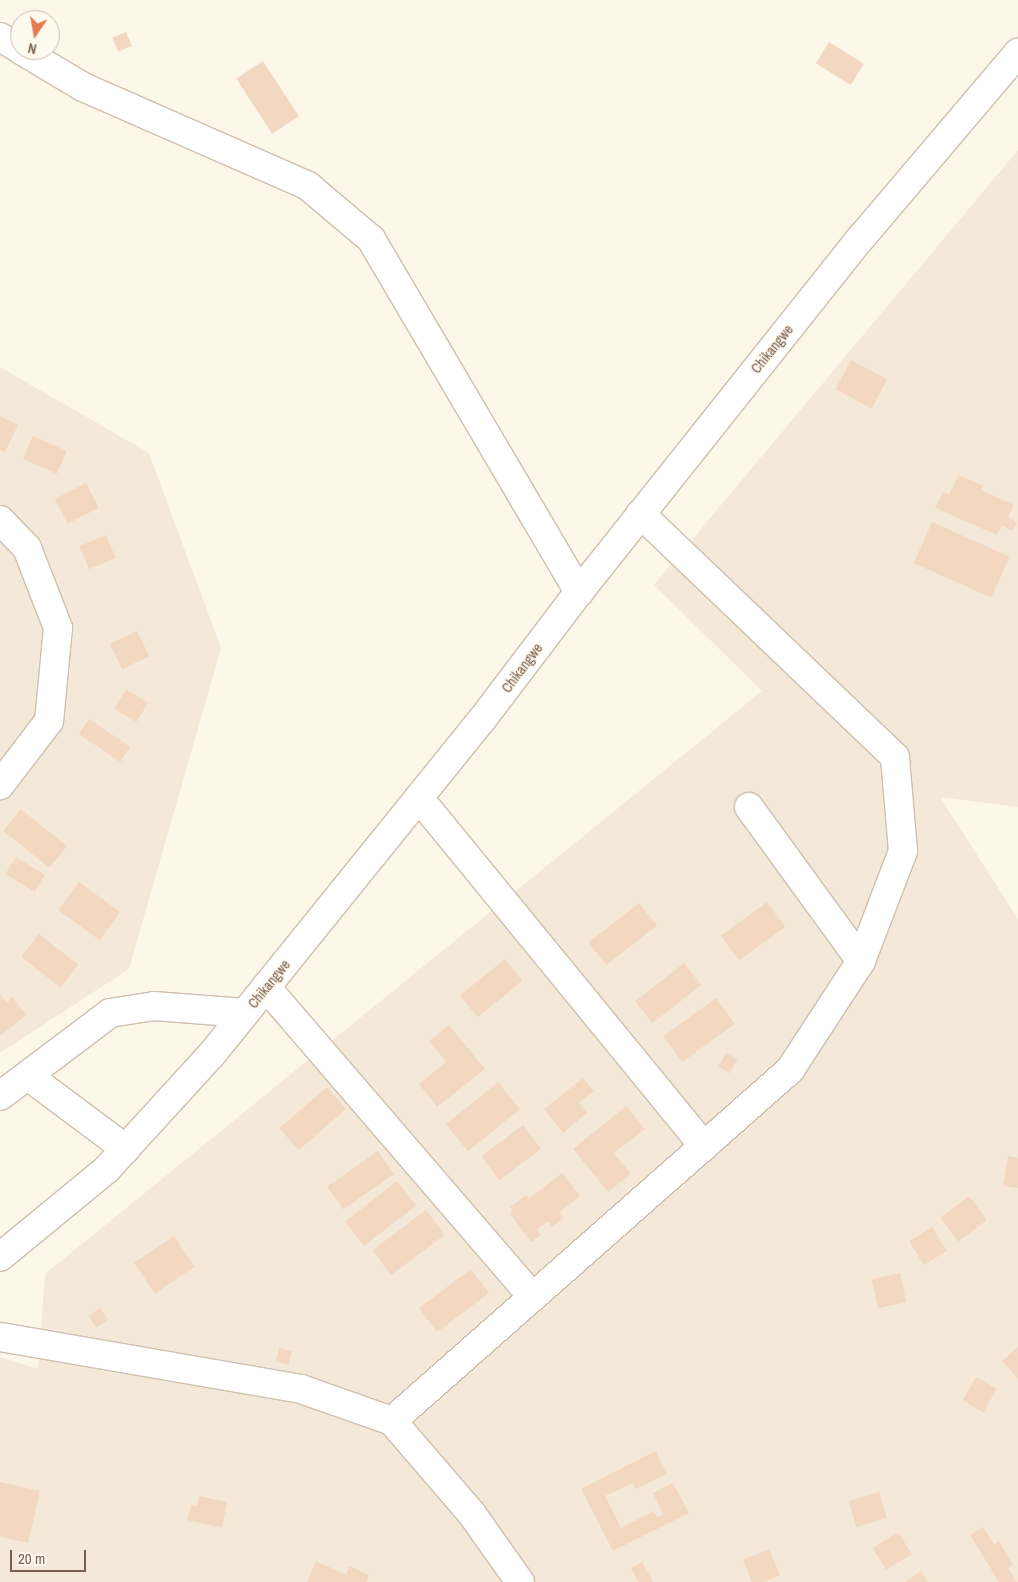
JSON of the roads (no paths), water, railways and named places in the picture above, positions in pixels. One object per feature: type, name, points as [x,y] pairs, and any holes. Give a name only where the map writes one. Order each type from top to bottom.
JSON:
[{"type":"street","name":"Chikangwe","points":[[0,1257],[106,1170],[245,1013],[419,798],[579,592],[861,238],[1018,54]]},
{"type":"street","points":[[38,60],[83,87],[308,186],[370,238],[579,592]]},
{"type":"street","points":[[392,1421],[790,1070],[861,960],[903,851],[895,757],[641,514]]},
{"type":"street","points":[[0,520],[27,548],[58,628],[49,721],[0,785]]},
{"type":"street","points":[[419,798],[704,1146]]},
{"type":"street","points":[[749,807],[861,960]]},
{"type":"street","points":[[266,986],[532,1297]]},
{"type":"street","points":[[0,1096],[110,1013],[154,1006],[245,1013]]},
{"type":"street","points":[[28,1076],[126,1149]]},
{"type":"street","points":[[0,1337],[301,1389],[392,1421],[472,1514],[520,1582]]}]
